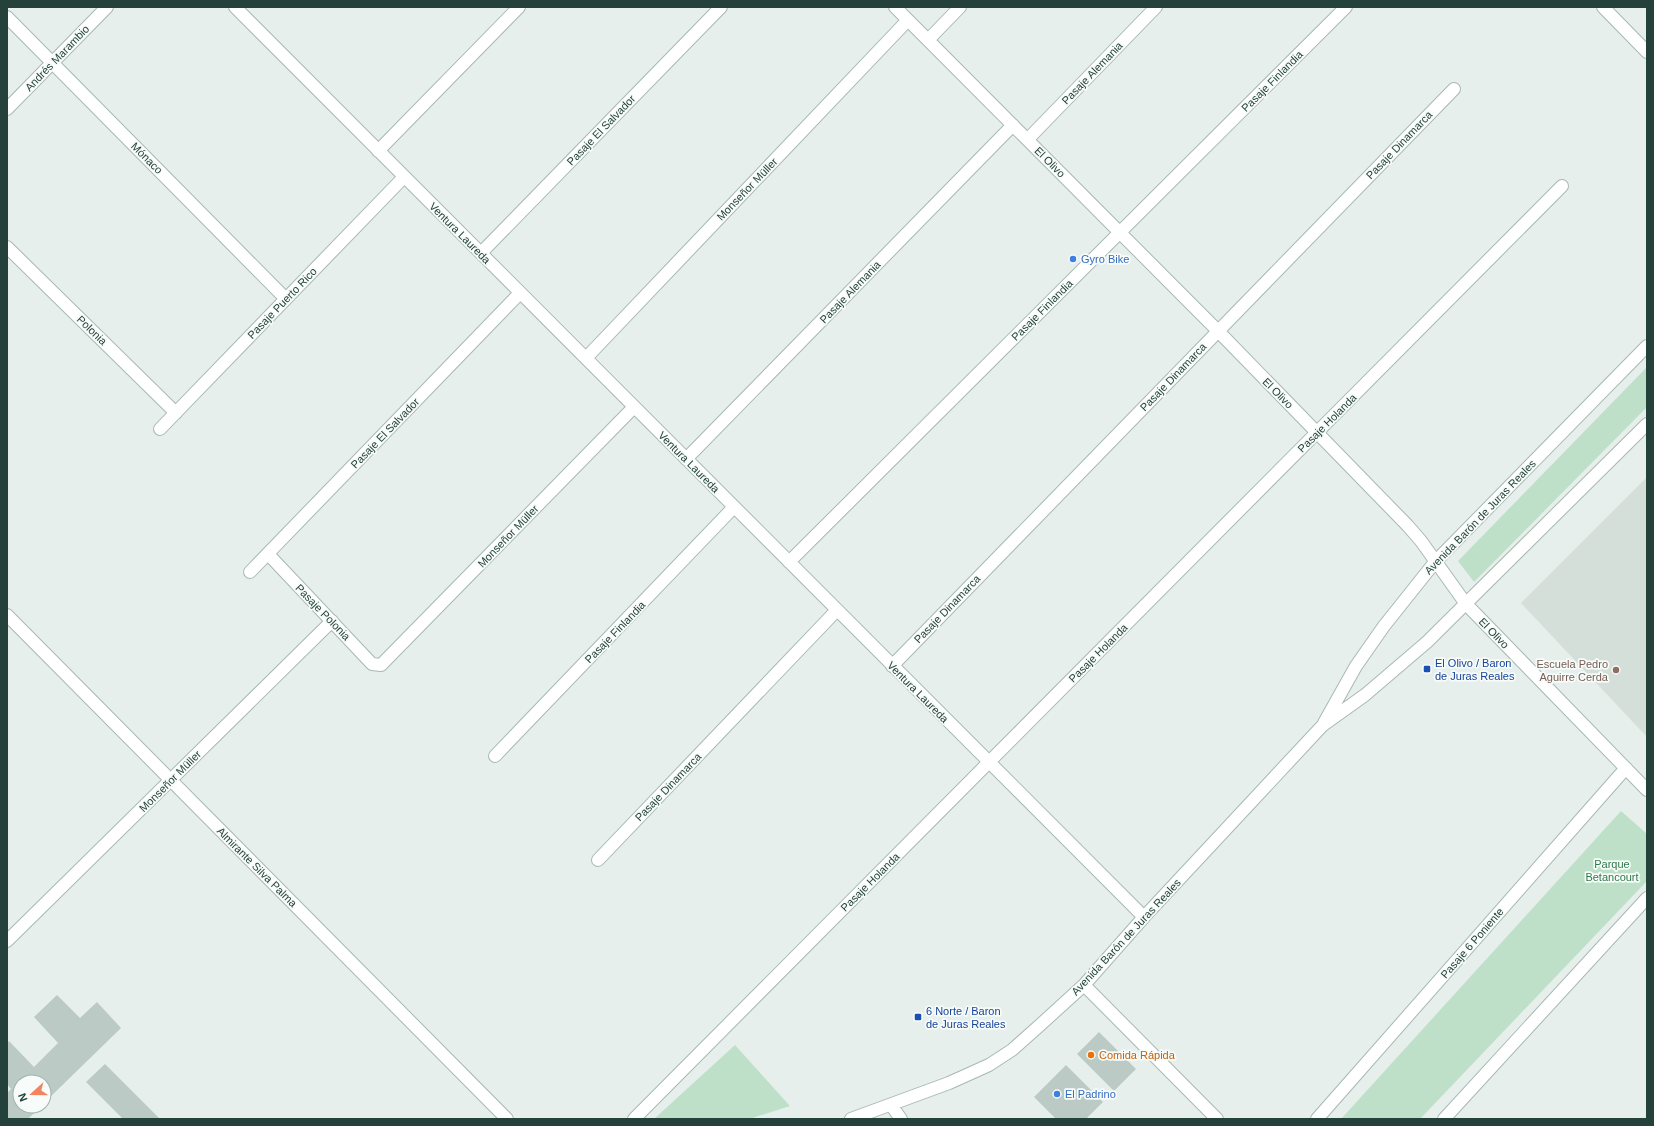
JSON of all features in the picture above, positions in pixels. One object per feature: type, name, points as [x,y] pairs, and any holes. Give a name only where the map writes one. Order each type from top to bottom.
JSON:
[{"type":"street","name":"Andrés Marambio","points":[[7,109],[107,7]]},
{"type":"street","name":"Ventura Laureda","points":[[235,7],[1144,917]]},
{"type":"street","name":"Pasaje El Salvador","points":[[480,253],[721,7]]},
{"type":"street","name":"El Olivo","points":[[895,7],[1028,139],[1408,526],[1421,541],[1466,604],[1647,790]]},
{"type":"street","points":[[928,40],[960,7]]},
{"type":"street","name":"Pasaje Alemania","points":[[1028,139],[1156,7]]},
{"type":"street","name":"Pasaje Finlandia","points":[[789,562],[1346,7]]},
{"type":"street","points":[[1603,7],[1647,52]]},
{"type":"street","points":[[378,151],[512,9]]},
{"type":"street","name":"Mónaco","points":[[7,17],[286,299]]},
{"type":"street","name":"Monseñor Müller","points":[[586,358],[908,20]]},
{"type":"street","name":"Pasaje Dinamarca","points":[[892,666],[1454,89]]},
{"type":"street","name":"Pasaje Alemania","points":[[686,458],[1013,125]]},
{"type":"street","name":"Pasaje Puerto Rico","points":[[160,429],[404,177]]},
{"type":"street","name":"Pasaje Holanda","points":[[634,1119],[1562,186]]},
{"type":"street","name":"Polonia","points":[[7,247],[176,413]]},
{"type":"street","name":"Pasaje El Salvador","points":[[250,572],[520,293]]},
{"type":"street","name":"Avenida Barón de Juras Reales","points":[[1323,725],[1356,666],[1384,626],[1435,562],[1647,346]]},
{"type":"street","name":"Monseñor Müller","points":[[381,665],[634,407]]},
{"type":"street","name":"Avenida Barón de Juras Reales","points":[[851,1119],[949,1083],[989,1066],[1012,1050],[1084,985],[1144,917],[1323,725],[1365,695],[1400,666],[1466,604],[1647,424]]},
{"type":"street","name":"Pasaje Finlandia","points":[[495,756],[734,507]]},
{"type":"street","name":"Pasaje Polonia","points":[[268,554],[372,664],[381,665]]},
{"type":"street","name":"Pasaje Dinamarca","points":[[598,860],[837,610]]},
{"type":"street","name":"Almirante Silva Palma","points":[[7,615],[507,1119]]},
{"type":"street","name":"Monseñor Müller","points":[[7,941],[332,621]]},
{"type":"street","name":"Pasaje 6 Poniente","points":[[1317,1119],[1626,768]]},
{"type":"street","points":[[1444,1119],[1647,898]]},
{"type":"street","points":[[1084,985],[1217,1119]]},
{"type":"street","points":[[891,1105],[901,1119]]},
{"type":"shaded area","name":"Escuela Pedro Aguirre Cerda","points":[[1647,477],[1647,737],[1521,603]]},
{"type":"green space","points":[[1647,367],[1647,407],[1474,582],[1458,561]]},
{"type":"green space","name":"Parque Betancourt","points":[[1621,811],[1647,834],[1647,881],[1420,1119],[1341,1119]]},
{"type":"green space","points":[[735,1045],[790,1106],[749,1119],[654,1119]]},
{"type":"building","points":[[57,995],[80,1018],[97,1002],[121,1028],[52,1095],[52,1074],[12,1074],[12,1114],[33,1114],[28,1119],[7,1119],[7,1093],[11,1089],[7,1084],[7,1044],[9,1041],[34,1067],[58,1043],[34,1017]]},
{"type":"building","points":[[1099,1032],[1136,1069],[1114,1091],[1077,1054]]},
{"type":"building","points":[[105,1064],[160,1119],[123,1119],[86,1082]]},
{"type":"building","points":[[1066,1065],[1103,1102],[1086,1119],[1056,1119],[1034,1097]]},
{"type":"place","name":"Gyro Bike","points":[[1073,259]]},
{"type":"place","name":"El Olivo / Baron de Juras Reales","points":[[1427,669]]},
{"type":"place","name":"Escuela Pedro Aguirre Cerda","points":[[1616,670]]},
{"type":"place","name":"6 Norte / Baron de Juras Reales","points":[[918,1017]]},
{"type":"place","name":"Comida Rápida","points":[[1091,1055]]},
{"type":"place","name":"El Padrino","points":[[1057,1094]]}]
